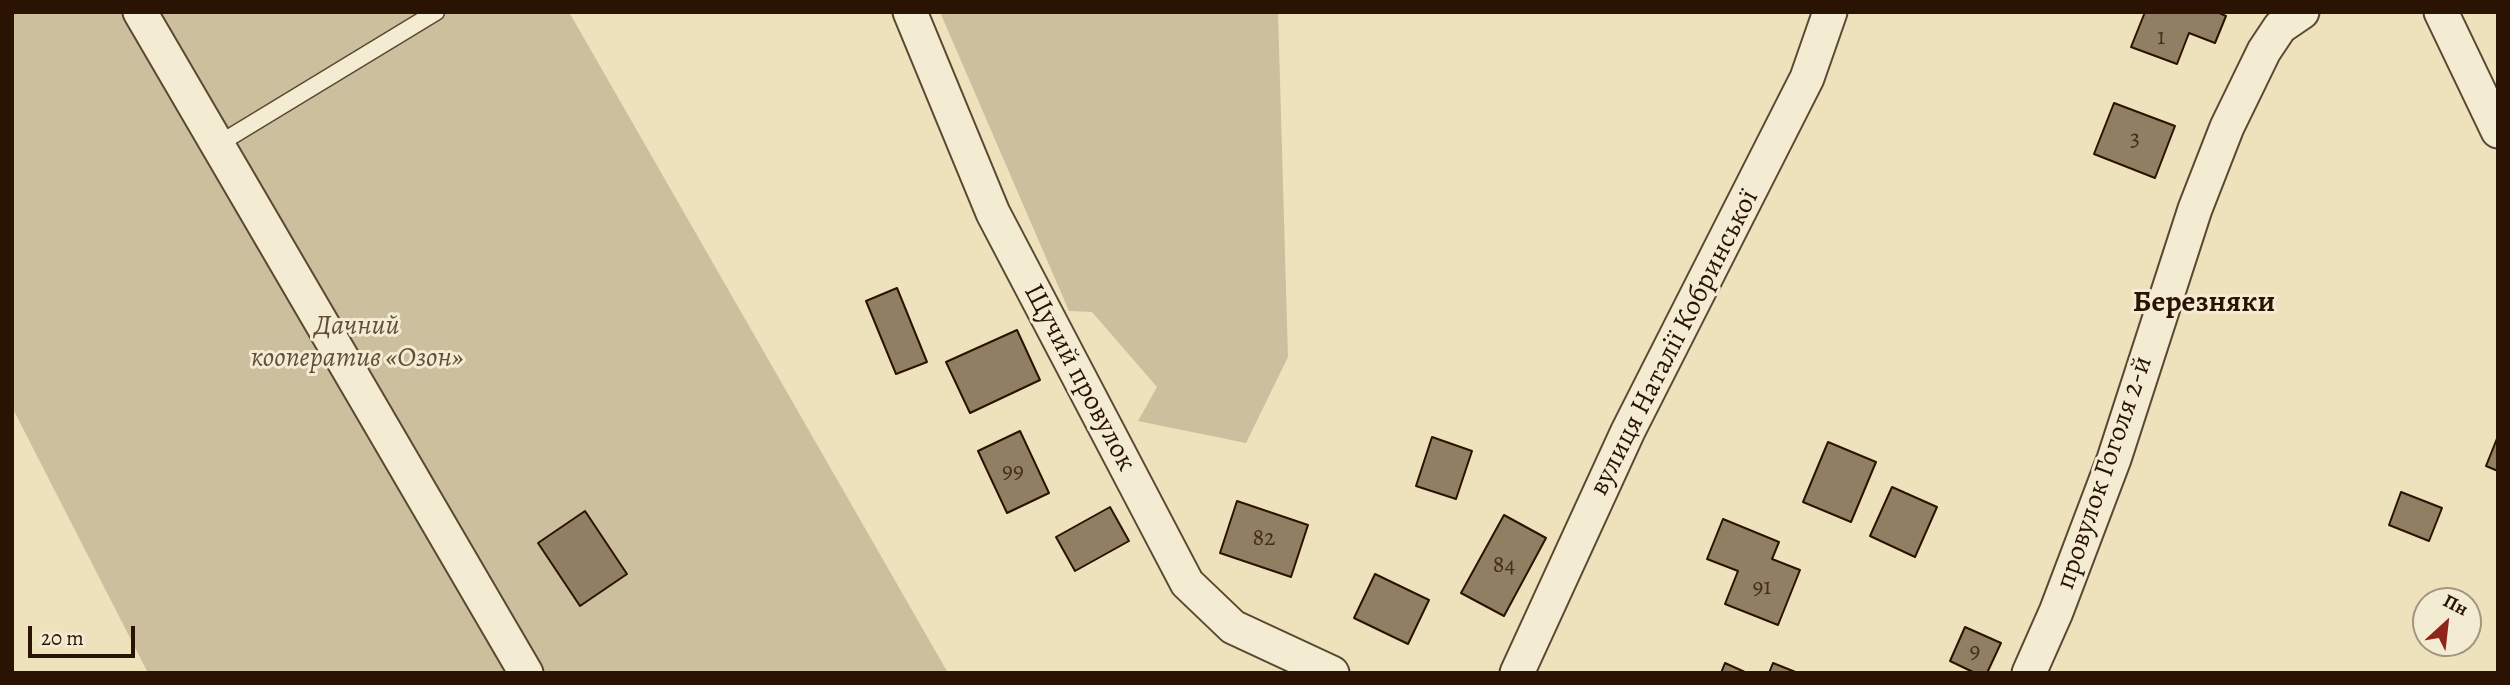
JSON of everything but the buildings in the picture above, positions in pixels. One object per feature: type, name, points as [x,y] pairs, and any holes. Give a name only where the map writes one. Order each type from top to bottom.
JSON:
[{"type":"street","points":[[140,12],[526,673]]},
{"type":"street","name":"Щучий провулок","points":[[911,12],[993,213],[1187,583],[1233,626],[1332,673]]},
{"type":"street","name":"вулиця Наталії Кобринської","points":[[1517,673],[1628,431],[1807,78],[1830,12]]},
{"type":"street","name":"провулок Гоголя 2-й","points":[[2029,673],[2056,612],[2110,471],[2195,209],[2227,127],[2264,51],[2280,27],[2302,12]]},
{"type":"street","points":[[2441,12],[2498,131]]},
{"type":"lane","points":[[217,145],[436,12]]},
{"type":"green space","name":"Дачний кооператив «Озон»","points":[[12,12],[569,12],[948,673],[148,673],[12,407]]},
{"type":"green space","points":[[940,12],[1278,12],[1288,357],[1246,443],[1138,421],[1157,387],[1092,312],[1069,311]]},
{"type":"district","name":"Березняки","points":[[2204,304]]}]
